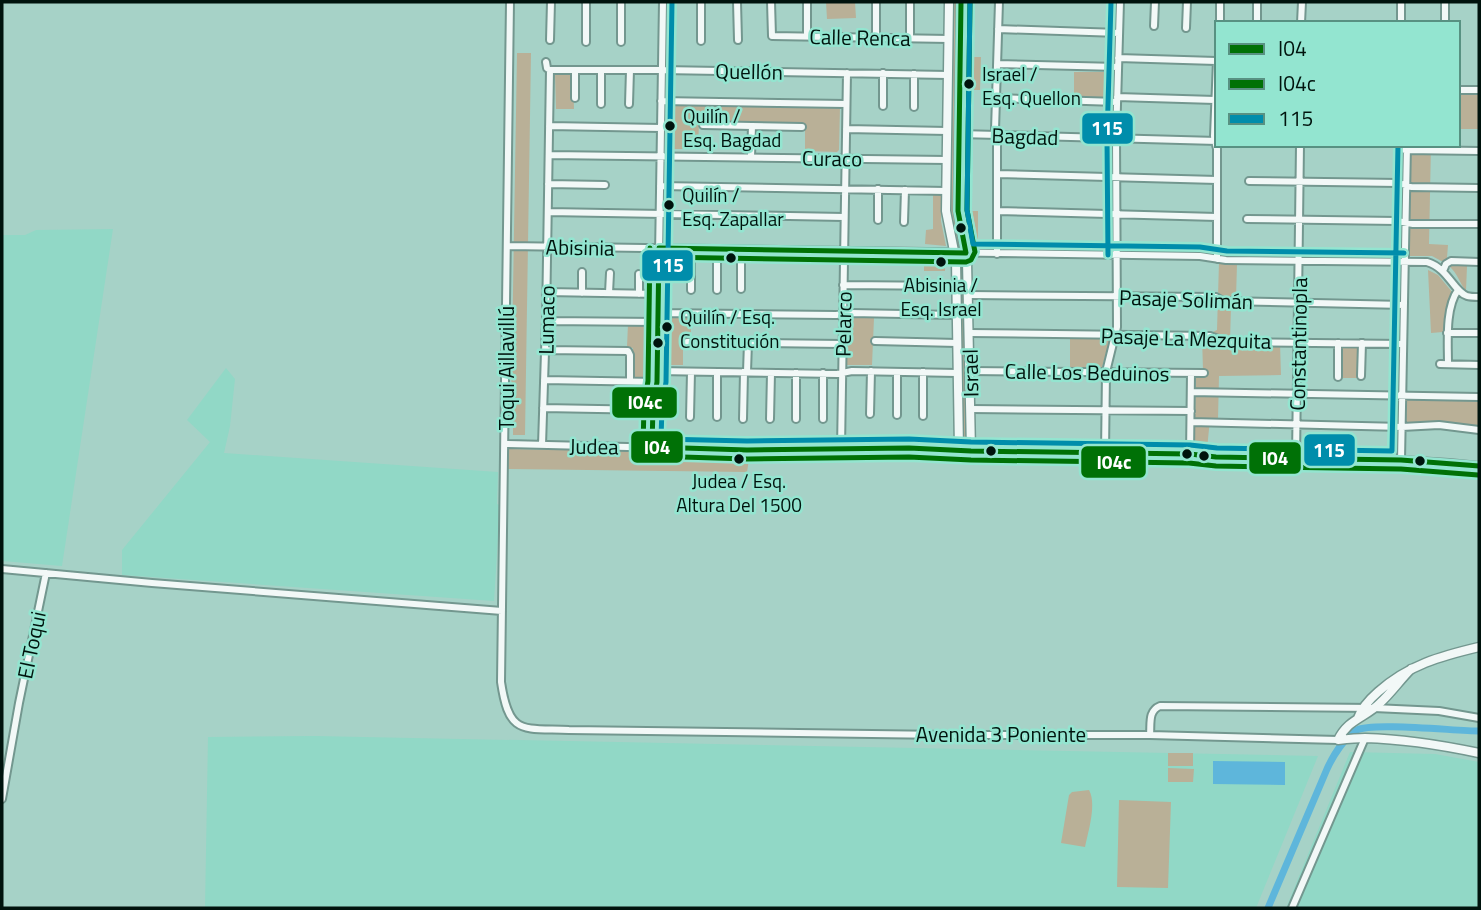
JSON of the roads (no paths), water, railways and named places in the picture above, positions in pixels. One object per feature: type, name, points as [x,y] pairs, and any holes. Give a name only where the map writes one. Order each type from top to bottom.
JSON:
[{"type":"street","name":"Toqui Aillavillú","points":[[510,2],[501,682],[510,718],[521,728]]},
{"type":"street","points":[[550,40],[551,2]]},
{"type":"street","points":[[586,2],[586,42]]},
{"type":"street","points":[[621,2],[621,42]]},
{"type":"street","points":[[652,447],[657,382],[663,2]]},
{"type":"street","points":[[701,2],[701,41]]},
{"type":"street","points":[[737,2],[738,40]]},
{"type":"street","name":"Calle Renca","points":[[771,2],[772,36],[949,39]]},
{"type":"street","points":[[807,2],[807,36]]},
{"type":"street","points":[[876,2],[876,38]]},
{"type":"street","points":[[910,38],[911,2]]},
{"type":"street","name":"Israel","points":[[949,2],[946,216],[954,253],[956,286],[959,450]]},
{"type":"street","name":"Israel","points":[[961,2],[958,211],[966,253],[969,295],[971,451]]},
{"type":"street","points":[[997,254],[996,98],[999,2]]},
{"type":"street","points":[[1105,453],[1106,372],[1115,335],[1117,296],[1116,139],[1120,2]]},
{"type":"street","points":[[1154,26],[1155,2]]},
{"type":"street","points":[[1186,28],[1187,2]]},
{"type":"street","points":[[1220,2],[1220,21]]},
{"type":"street","points":[[1257,2],[1257,21]]},
{"type":"street","points":[[1301,21],[1302,2]]},
{"type":"street","points":[[1401,2],[1401,21]]},
{"type":"street","points":[[1444,21],[1445,2]]},
{"type":"street","points":[[998,29],[1119,33]]},
{"type":"street","points":[[1118,58],[1215,60]]},
{"type":"street","points":[[546,62],[550,70]]},
{"type":"street","points":[[997,64],[1118,67]]},
{"type":"street","name":"Quellón","points":[[550,70],[948,75]]},
{"type":"street","name":"Lumaco","points":[[542,445],[550,70]]},
{"type":"street","points":[[575,70],[575,98]]},
{"type":"street","points":[[601,70],[601,103]]},
{"type":"street","points":[[629,70],[629,104]]},
{"type":"street","name":"Pelarco","points":[[841,449],[847,73]]},
{"type":"street","points":[[883,74],[883,106]]},
{"type":"street","points":[[914,74],[914,107]]},
{"type":"street","points":[[1460,90],[1479,90]]},
{"type":"street","points":[[996,98],[1215,100]]},
{"type":"street","points":[[662,101],[846,104]]},
{"type":"street","points":[[703,125],[802,127]]},
{"type":"street","points":[[549,126],[661,128]]},
{"type":"street","points":[[751,157],[752,126]]},
{"type":"street","points":[[846,129],[947,131]]},
{"type":"street","name":"Bagdad","points":[[959,134],[1215,141]]},
{"type":"street","points":[[1217,147],[1217,259]]},
{"type":"street","name":"Constantinopla","points":[[1296,458],[1300,147]]},
{"type":"street","points":[[1401,460],[1406,148],[1479,151]]},
{"type":"street","name":"Curaco","points":[[549,155],[947,160]]},
{"type":"street","points":[[997,174],[1217,180]]},
{"type":"street","points":[[1249,181],[1399,183],[1410,187],[1479,188]]},
{"type":"street","points":[[548,184],[605,185]]},
{"type":"street","points":[[660,186],[946,191]]},
{"type":"street","points":[[878,189],[878,220]]},
{"type":"street","points":[[904,222],[905,190]]},
{"type":"street","points":[[997,211],[1217,218]]},
{"type":"street","points":[[548,212],[844,217]]},
{"type":"street","points":[[1247,219],[1479,224]]},
{"type":"street","name":"Abisinia","points":[[507,246],[1206,256],[1217,259],[1429,263],[1443,271]]},
{"type":"street","points":[[691,249],[691,290]]},
{"type":"street","points":[[717,249],[717,290]]},
{"type":"street","points":[[741,250],[741,289]]},
{"type":"street","points":[[1479,262],[1451,261],[1443,271],[1466,296],[1479,297]]},
{"type":"street","points":[[582,272],[582,293]]},
{"type":"street","points":[[609,293],[610,273]]},
{"type":"street","points":[[639,274],[639,294]]},
{"type":"street","points":[[843,285],[956,286]]},
{"type":"street","points":[[1458,289],[1447,333],[1444,364],[1479,365]]},
{"type":"street","points":[[547,292],[658,294]]},
{"type":"street","name":"Pasaje Solimán","points":[[969,295],[1216,297],[1223,301],[1404,305]]},
{"type":"street","points":[[658,313],[956,315]]},
{"type":"street","points":[[546,321],[658,322]]},
{"type":"street","name":"Pasaje La Mezquita","points":[[970,333],[1210,336],[1226,342],[1403,344]]},
{"type":"street","points":[[1447,333],[1479,333]]},
{"type":"street","points":[[876,341],[957,343]]},
{"type":"street","points":[[687,342],[842,344]]},
{"type":"street","points":[[743,419],[748,342]]},
{"type":"street","points":[[1338,343],[1338,377]]},
{"type":"street","points":[[1361,376],[1362,343]]},
{"type":"street","points":[[545,351],[628,351],[630,381]]},
{"type":"street","points":[[657,371],[957,373]]},
{"type":"street","points":[[870,414],[871,371]]},
{"type":"street","name":"Calle Los Beduinos","points":[[970,371],[1204,373]]},
{"type":"street","points":[[690,417],[691,372]]},
{"type":"street","points":[[717,372],[717,417]]},
{"type":"street","points":[[897,372],[897,415]]},
{"type":"street","points":[[923,372],[923,416]]},
{"type":"street","points":[[770,419],[771,373]]},
{"type":"street","points":[[796,373],[796,419]]},
{"type":"street","points":[[823,373],[823,419]]},
{"type":"street","points":[[1190,454],[1191,373]]},
{"type":"street","points":[[544,380],[657,382]]},
{"type":"street","points":[[657,382],[661,403],[661,447]]},
{"type":"street","points":[[1191,392],[1479,397]]},
{"type":"street","points":[[543,408],[653,410]]},
{"type":"street","points":[[971,409],[1191,411]]},
{"type":"street","points":[[1191,422],[1402,427],[1439,425],[1479,430]]},
{"type":"street","name":"Judea","points":[[505,444],[747,450],[909,448],[1190,454],[1216,457],[1401,460],[1479,466]]},
{"type":"street","points":[[2,569],[502,611]]},
{"type":"street","name":"El Toqui","points":[[2,799],[46,573]]},
{"type":"street","points":[[1358,718],[1374,696],[1410,669],[1443,655],[1479,647]]},
{"type":"street","points":[[1340,740],[1343,730],[1374,708],[1410,669]]},
{"type":"street","points":[[1150,735],[1151,714],[1160,706],[1374,708],[1439,711],[1479,718]]},
{"type":"street","name":"Avenida 3 Poniente","points":[[521,728],[945,735],[1150,735],[1340,740],[1365,738],[1434,744],[1479,753]]},
{"type":"street","points":[[1292,908],[1365,738]]},
{"type":"water","points":[[1213,761],[1285,762],[1285,785],[1213,784]]},
{"type":"waterway","points":[[1268,908],[1327,769],[1339,748],[1352,733],[1379,727],[1479,731]]},
{"type":"place","name":"Israel / Esq. Quellon","points":[[969,84]]},
{"type":"place","name":"Quilín / Esq. Bagdad","points":[[670,126]]},
{"type":"place","name":"Quilín / Esq. Zapallar","points":[[669,205]]},
{"type":"place","name":"Abisinia / Esq. Israel","points":[[941,262]]},
{"type":"place","name":"Quilín / Esq. Constitución","points":[[667,327]]},
{"type":"place","name":"Judea / Esq. Altura Del 1500","points":[[739,459]]}]
